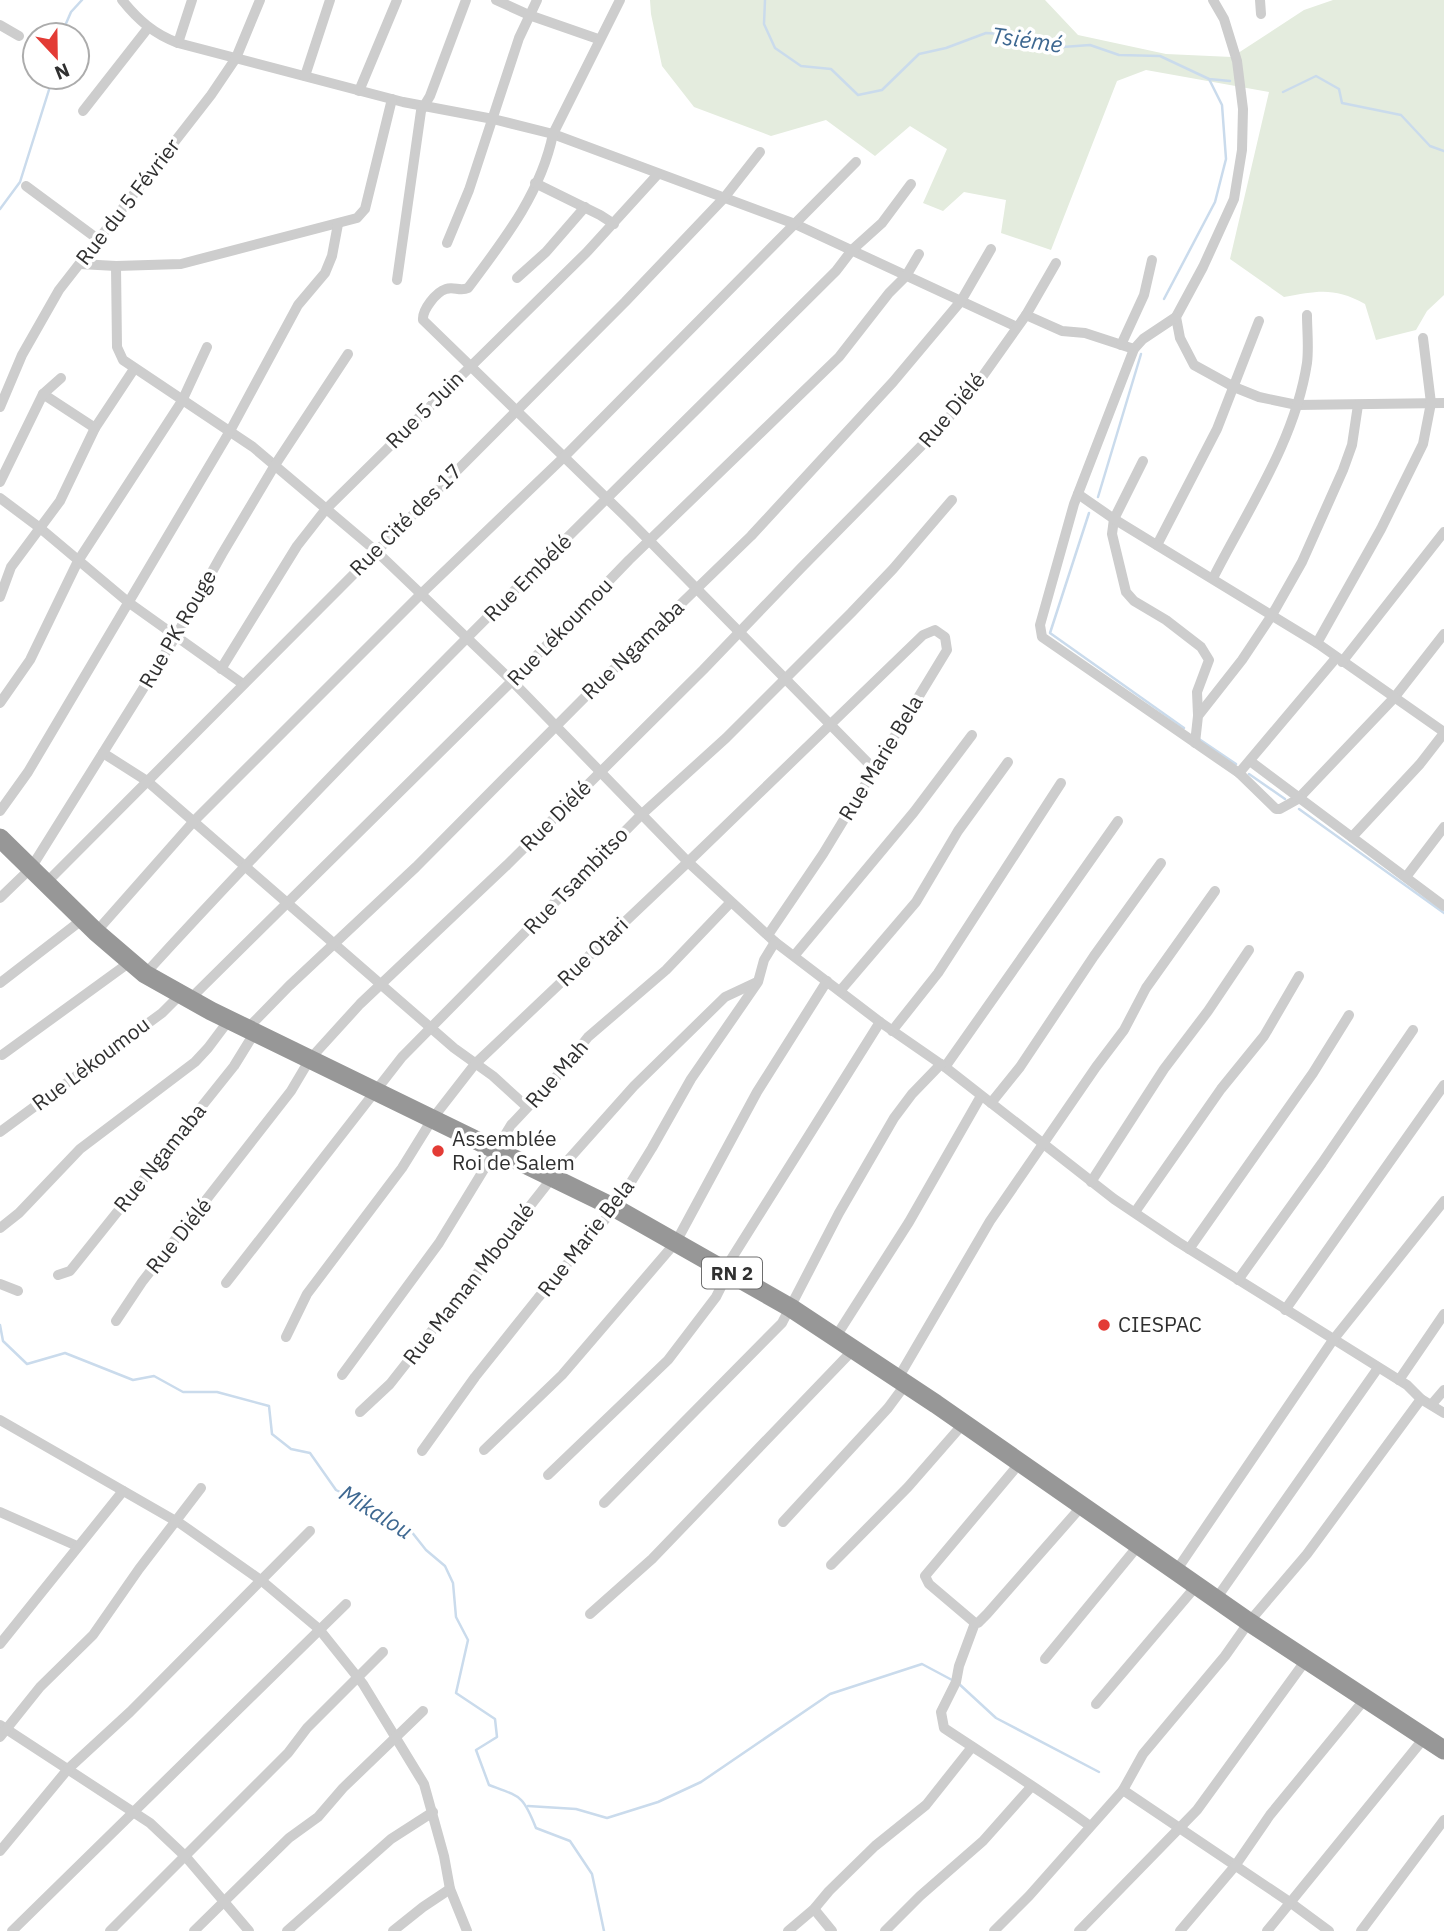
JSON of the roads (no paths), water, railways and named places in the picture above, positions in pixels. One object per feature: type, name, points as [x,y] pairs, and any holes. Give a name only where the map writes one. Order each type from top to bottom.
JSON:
[{"type":"highway","name":"RN 2","points":[[0,838],[138,967],[184,997],[615,1208],[791,1308],[1249,1622],[1444,1751]]},
{"type":"street","points":[[122,0],[148,27],[162,37],[178,43],[359,91],[553,134],[795,224],[1017,327]]},
{"type":"street","points":[[178,43],[192,0]]},
{"type":"street","name":"Rue du 5 Février","points":[[0,407],[22,355],[59,290],[211,95],[236,58],[260,0]]},
{"type":"street","points":[[305,76],[330,0]]},
{"type":"street","points":[[359,91],[397,0]]},
{"type":"street","points":[[397,280],[419,120],[466,0]]},
{"type":"street","points":[[496,0],[528,15],[598,39]]},
{"type":"street","points":[[447,243],[469,190],[528,15],[537,0]]},
{"type":"street","points":[[620,0],[598,39],[553,134],[549,152],[533,191],[511,230],[468,288],[463,291],[446,289],[422,312],[426,324],[649,541],[874,769]]},
{"type":"street","points":[[1213,0],[1224,19],[1237,61],[1242,109],[1242,150],[1234,199],[1203,267],[1176,317],[1143,339],[1135,349],[1078,494],[1040,625],[1042,637],[1239,773],[1276,809],[1284,808],[1298,799],[1394,698],[1444,634]]},
{"type":"street","points":[[1260,0],[1261,13]]},
{"type":"street","points":[[0,25],[19,36]]},
{"type":"street","points":[[83,111],[148,27]]},
{"type":"street","points":[[80,264],[116,267],[181,264],[357,218],[363,213],[392,99]]},
{"type":"street","name":"Rue Cité des 17","points":[[46,883],[625,302],[724,198],[760,152]]},
{"type":"street","points":[[0,982],[90,925],[421,594],[564,457],[856,162]]},
{"type":"street","name":"Rue 5 Juin","points":[[221,669],[297,546],[326,509],[614,224],[658,174]]},
{"type":"street","points":[[535,183],[614,224]]},
{"type":"street","name":"Rue Embélé","points":[[2,1055],[138,967],[244,865],[468,637],[836,271],[852,250],[882,223],[911,184]]},
{"type":"street","points":[[26,186],[99,240]]},
{"type":"street","points":[[517,278],[546,252],[585,207]]},
{"type":"street","points":[[0,811],[27,772],[230,431],[298,304],[325,273],[332,256],[338,223]]},
{"type":"street","name":"Rue Ngamaba","points":[[58,1275],[70,1271],[234,1066],[251,1030],[334,944],[416,867],[818,465],[961,301],[991,249]]},
{"type":"street","name":"Rue Lékoumou","points":[[0,1132],[184,997],[286,902],[512,681],[649,541],[839,357],[905,276],[919,254]]},
{"type":"street","points":[[1121,345],[1144,295],[1152,260]]},
{"type":"street","name":"Rue Diélé","points":[[116,1321],[142,1282],[291,1091],[310,1059],[381,984],[600,772],[941,426],[970,394],[1026,315],[1056,263]]},
{"type":"street","points":[[116,267],[117,347],[123,360],[230,431],[275,465],[376,551],[468,637],[730,903],[793,956],[943,1066],[1091,1182],[1189,1249],[1399,1380],[1421,1399],[1444,1413]]},
{"type":"street","points":[[1213,578],[1278,455],[1297,405],[1307,361],[1307,314]]},
{"type":"street","points":[[1026,315],[1062,331],[1085,333],[1135,349]]},
{"type":"street","points":[[1176,317],[1180,338],[1194,365],[1259,397],[1297,405],[1444,403]]},
{"type":"street","points":[[1157,545],[1217,429],[1259,321]]},
{"type":"street","points":[[1317,643],[1423,444],[1431,403],[1423,338]]},
{"type":"street","points":[[0,703],[30,660],[79,561],[182,401],[207,347]]},
{"type":"street","name":"Rue PK Rouge","points":[[0,898],[31,869],[176,636],[275,465],[348,354]]},
{"type":"street","points":[[0,597],[11,567],[60,501],[95,428],[134,369]]},
{"type":"street","points":[[0,482],[43,394],[61,378]]},
{"type":"street","points":[[43,394],[95,428]]},
{"type":"street","points":[[1198,715],[1242,660],[1302,562],[1336,489],[1352,445],[1358,405]]},
{"type":"street","points":[[1143,461],[1114,519],[1112,534],[1126,592],[1134,601],[1166,620],[1201,647],[1209,660],[1197,692],[1195,743]]},
{"type":"street","points":[[1078,494],[1114,519],[1317,643],[1444,732],[1420,764],[1352,837]]},
{"type":"street","points":[[0,498],[128,601],[243,684]]},
{"type":"street","name":"Rue Tsambitso","points":[[226,1283],[402,1057],[641,815],[726,738],[884,578],[952,500]]},
{"type":"street","points":[[1239,773],[1339,660],[1444,532]]},
{"type":"street","name":"Rue Otari","points":[[286,1337],[307,1294],[402,1168],[433,1118],[475,1063],[928,632],[935,630],[945,637],[947,650]]},
{"type":"street","name":"Rue Marie Bela","points":[[422,1451],[530,1308],[615,1208],[691,1079],[758,982],[772,938],[947,650]]},
{"type":"street","points":[[793,956],[914,812],[972,735]]},
{"type":"street","points":[[103,753],[147,781],[430,1028],[527,1107]]},
{"type":"street","points":[[1250,761],[1444,906]]},
{"type":"street","points":[[841,991],[916,902],[958,831],[1008,762]]},
{"type":"street","points":[[892,1031],[938,973],[1061,783]]},
{"type":"street","points":[[604,1503],[782,1323],[839,1213],[894,1118],[912,1094],[943,1066],[1118,821]]},
{"type":"street","points":[[1406,877],[1444,827]]},
{"type":"street","points":[[991,1103],[1020,1067],[1094,956],[1161,863]]},
{"type":"street","points":[[783,1522],[888,1408],[990,1221],[1124,1030],[1146,988],[1215,891]]},
{"type":"street","name":"Rue Mah","points":[[342,1375],[439,1243],[511,1125],[558,1075],[588,1037],[666,970],[730,903]]},
{"type":"street","points":[[1091,1182],[1164,1069],[1249,950]]},
{"type":"street","points":[[1135,1212],[1221,1089],[1264,1035],[1299,976]]},
{"type":"street","points":[[484,1450],[562,1374],[676,1242],[757,1092],[827,981]]},
{"type":"street","name":"Rue Maman Mboualé","points":[[360,1412],[390,1384],[552,1178],[634,1086],[725,997],[758,982]]},
{"type":"street","points":[[1189,1249],[1313,1073],[1349,1014]]},
{"type":"street","points":[[0,1228],[19,1213],[80,1149],[195,1062],[229,1020]]},
{"type":"street","points":[[548,1475],[668,1360],[716,1297],[722,1285],[724,1269],[880,1022]]},
{"type":"street","points":[[1238,1280],[1413,1030]]},
{"type":"street","points":[[1285,1310],[1444,1085]]},
{"type":"street","points":[[835,1338],[909,1222],[981,1096]]},
{"type":"street","points":[[1176,1571],[1334,1340],[1444,1201]]},
{"type":"street","points":[[0,1284],[18,1291]]},
{"type":"street","points":[[1399,1380],[1444,1314]]},
{"type":"street","points":[[590,1614],[652,1559],[853,1350]]},
{"type":"street","points":[[1216,1599],[1378,1367]]},
{"type":"street","points":[[1432,1405],[1444,1390]]},
{"type":"street","points":[[994,1931],[1029,1896],[1123,1790],[1143,1754],[1307,1554],[1421,1399]]},
{"type":"street","points":[[0,1420],[176,1521],[262,1581],[319,1629],[357,1676],[424,1784],[450,1889],[467,1931]]},
{"type":"street","points":[[831,1565],[908,1486],[963,1424]]},
{"type":"street","points":[[975,1623],[929,1584],[925,1576],[1019,1464]]},
{"type":"street","points":[[201,1488],[93,1635],[40,1687],[3,1730],[133,1810],[186,1857],[249,1931]]},
{"type":"street","points":[[0,1644],[123,1491]]},
{"type":"street","points":[[1081,1507],[987,1614],[975,1623],[956,1682],[941,1713],[944,1728],[1090,1826]]},
{"type":"street","points":[[0,1512],[77,1546]]},
{"type":"street","points":[[0,1851],[68,1769],[130,1712],[310,1531]]},
{"type":"street","points":[[1045,1659],[1138,1546]]},
{"type":"street","points":[[1096,1704],[1198,1585]]},
{"type":"street","points":[[12,1931],[346,1604]]},
{"type":"street","points":[[110,1931],[186,1857],[238,1800],[288,1753],[307,1728],[383,1652]]},
{"type":"street","points":[[1079,1931],[1197,1810],[1306,1660]]},
{"type":"street","points":[[1180,1931],[1235,1866],[1270,1815],[1365,1699]]},
{"type":"street","points":[[194,1931],[289,1838],[318,1817],[343,1787],[423,1711]]},
{"type":"street","points":[[1267,1931],[1425,1737]]},
{"type":"street","points":[[788,1931],[814,1909],[875,1846],[926,1805],[972,1747]]},
{"type":"street","points":[[885,1931],[920,1896],[984,1841],[1031,1787]]},
{"type":"street","points":[[1123,1790],[1329,1931]]},
{"type":"street","points":[[287,1931],[391,1839],[433,1812]]},
{"type":"street","points":[[1362,1931],[1444,1820]]},
{"type":"street","points":[[393,1931],[423,1906],[450,1889]]},
{"type":"street","points":[[814,1909],[832,1931]]},
{"type":"waterway","name":"Mikalou","points":[[67,21],[82,0]]},
{"type":"waterway","name":"Tsiémé","points":[[765,0],[764,24],[775,48],[801,66],[831,69],[858,95],[882,90],[919,54],[946,48],[986,33],[1032,36],[1049,48],[1090,45],[1119,55],[1160,56],[1209,79],[1230,81]]},
{"type":"waterway","name":"Tsiémé","points":[[1283,92],[1316,76],[1339,89],[1342,103],[1401,115],[1430,146],[1444,151]]},
{"type":"waterway","points":[[1164,299],[1215,202],[1226,159],[1222,105],[1209,79]]},
{"type":"waterway","name":"Mikalou","points":[[0,209],[20,182],[49,91]]},
{"type":"waterway","points":[[1098,497],[1141,354]]},
{"type":"waterway","points":[[1089,513],[1050,633],[1184,728]]},
{"type":"waterway","points":[[1199,739],[1236,764]]},
{"type":"waterway","points":[[1249,774],[1285,799]]},
{"type":"waterway","points":[[1299,809],[1444,913]]},
{"type":"waterway","name":"Mikalou","points":[[0,1325],[3,1341],[27,1364],[65,1353],[133,1380],[154,1376],[183,1392],[217,1392],[269,1406],[272,1434],[291,1449],[310,1453],[336,1490],[407,1526],[426,1550],[445,1566],[453,1583],[456,1617],[468,1640],[456,1693],[495,1719],[497,1737],[476,1750],[489,1785],[520,1799],[528,1809],[536,1828],[570,1841],[592,1874],[604,1931]]},
{"type":"waterway","points":[[528,1806],[576,1809],[607,1818],[658,1802],[701,1782],[830,1694],[922,1664],[952,1680]]},
{"type":"waterway","points":[[958,1683],[996,1718],[1099,1772]]},
{"type":"place","name":"Assemblée Roi de Salem","points":[[438,1151]]},
{"type":"place","name":"CIESPAC","points":[[1104,1325]]}]
